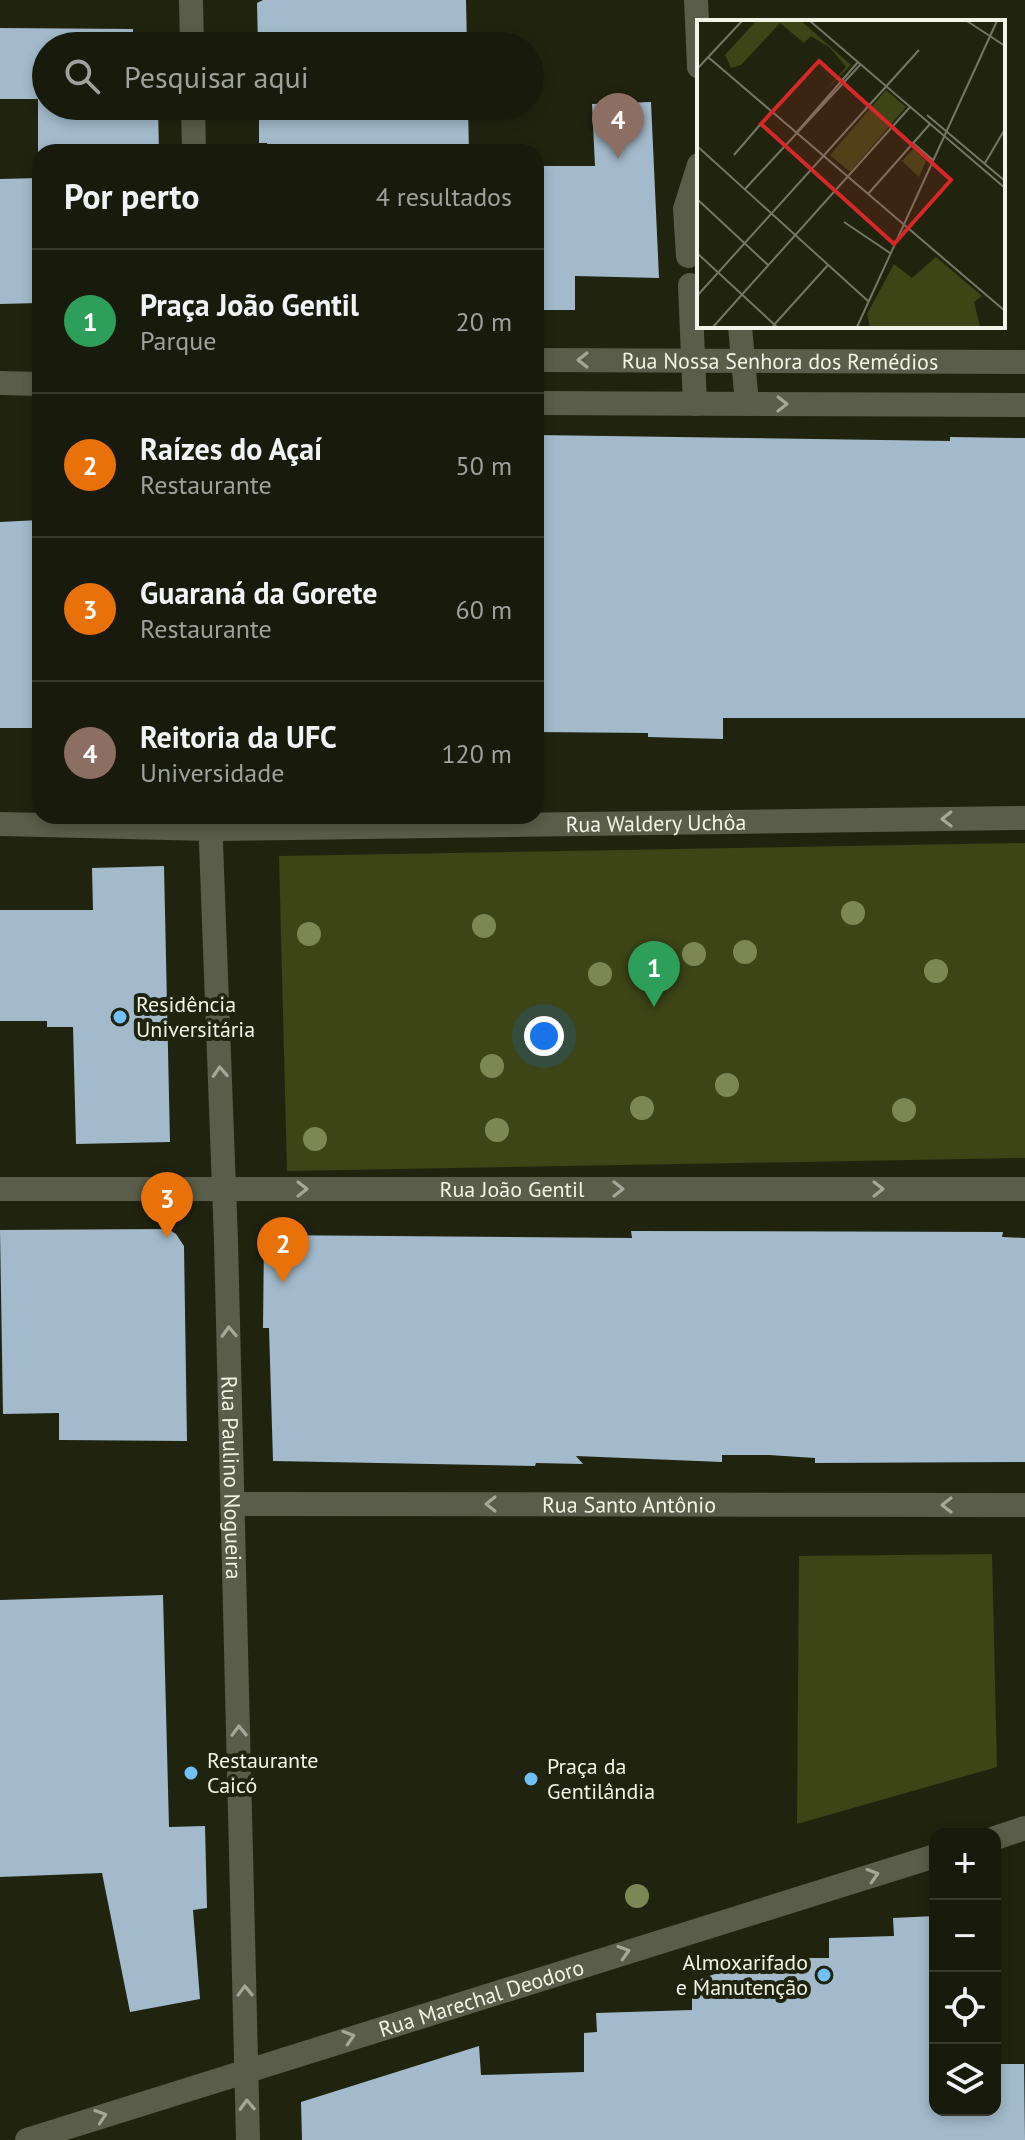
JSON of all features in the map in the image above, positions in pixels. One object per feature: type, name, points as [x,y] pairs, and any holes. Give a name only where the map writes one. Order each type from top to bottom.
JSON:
[{"type":"street","points":[[191,0],[192,32]]},
{"type":"street","points":[[696,0],[697,22]]},
{"type":"street","points":[[193,120],[194,144]]},
{"type":"street","points":[[688,256],[685,209],[697,171]]},
{"type":"street","points":[[690,285],[695,404]]},
{"type":"street","points":[[740,328],[747,404]]},
{"type":"street","name":"Rua Nossa Senhora dos Remédios","points":[[544,360],[1025,362]]},
{"type":"street","points":[[0,383],[32,384]]},
{"type":"street","name":"Rua Nossa Senhora dos Remédios","points":[[544,403],[1025,405]]},
{"type":"street","name":"Rua Waldery Uchôa","points":[[544,821],[1025,818]]},
{"type":"street","name":"Rua Waldery Uchôa","points":[[0,824],[32,824]]},
{"type":"street","name":"Rua Paulino Nogueira","points":[[210,824],[224,1188],[248,2140]]},
{"type":"street","name":"Rua João Gentil","points":[[0,1189],[1025,1189]]},
{"type":"street","name":"Rua Santo Antônio","points":[[233,1504],[1025,1505]]},
{"type":"street","points":[[1001,1836],[1025,1828]]},
{"type":"street","name":"Rua Marechal Deodoro","points":[[27,2140],[929,1858]]},
{"type":"green space","points":[[1025,843],[1025,1158],[287,1171],[279,856]]},
{"type":"green space","points":[[992,1554],[997,1767],[797,1824],[799,1556]]},
{"type":"building","points":[[263,0],[466,0],[467,32],[258,32],[257,3]]},
{"type":"building","points":[[0,28],[133,29],[133,32],[32,32],[32,99],[0,99]]},
{"type":"building","points":[[651,102],[659,278],[575,276],[575,310],[544,310],[544,166],[595,166],[592,104]]},
{"type":"building","points":[[38,120],[158,120],[159,144],[38,144]]},
{"type":"building","points":[[259,120],[468,120],[469,144],[259,143]]},
{"type":"building","points":[[32,178],[32,303],[0,304],[0,179]]},
{"type":"building","points":[[544,435],[950,441],[950,437],[1025,438],[1025,718],[723,718],[723,739],[648,737],[648,733],[544,732]]},
{"type":"building","points":[[32,520],[32,728],[0,728],[0,522]]},
{"type":"building","name":"Residência Universitária","points":[[164,866],[170,1142],[76,1144],[73,1027],[47,1027],[47,1021],[0,1021],[0,910],[93,910],[92,868]]},
{"type":"building","points":[[168,1229],[184,1246],[187,1441],[59,1440],[59,1413],[3,1414],[0,1230]]},
{"type":"building","points":[[631,1231],[1003,1232],[1002,1237],[1025,1238],[1025,1462],[815,1463],[815,1458],[769,1455],[722,1455],[722,1462],[576,1456],[583,1464],[536,1463],[535,1466],[273,1461],[269,1328],[263,1328],[264,1235],[632,1238]]},
{"type":"building","points":[[163,1595],[169,1827],[205,1826],[207,1908],[193,1910],[200,1999],[130,2012],[102,1873],[0,1877],[0,1600]]},
{"type":"building","points":[[929,1916],[929,2116],[1001,2116],[1001,2064],[1024,2064],[1025,2140],[302,2140],[301,2102],[479,2046],[481,2075],[584,2072],[584,2033],[597,2032],[596,2013],[692,2010],[692,1982],[738,1966],[758,1966],[761,1958],[829,1958],[829,1938],[894,1936],[893,1918]]},
{"type":"place","name":"Reitoria da UFC","points":[[618,159]]},
{"type":"place","name":"Praça João Gentil","points":[[654,1007]]},
{"type":"place","name":"Residência Universitária","points":[[120,1017]]},
{"type":"place","name":"Guaraná da Gorete","points":[[167,1238]]},
{"type":"place","name":"Raízes do Açaí","points":[[283,1283]]},
{"type":"place","name":"Restaurante Caicó","points":[[191,1773]]},
{"type":"place","name":"Praça da Gentilândia","points":[[531,1779]]},
{"type":"place","name":"Almoxarifado e Manutenção","points":[[824,1975]]}]
